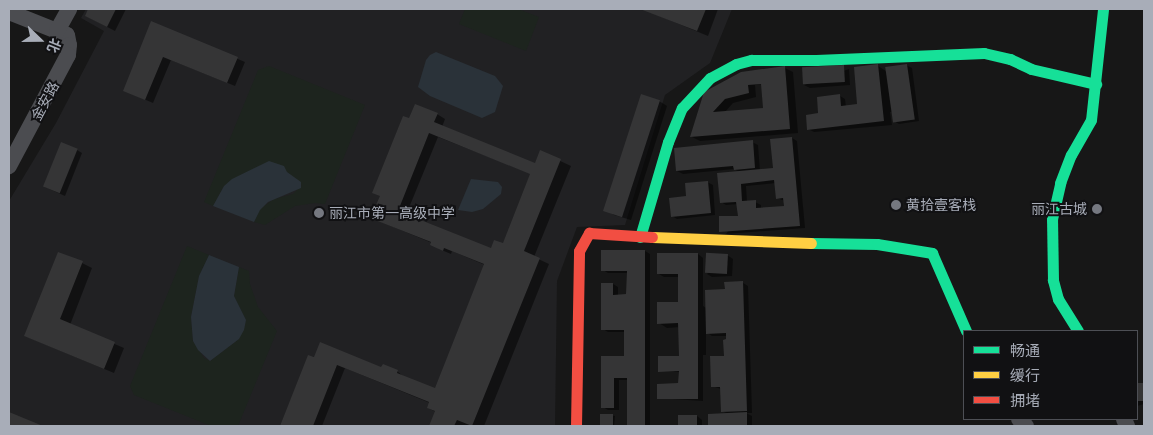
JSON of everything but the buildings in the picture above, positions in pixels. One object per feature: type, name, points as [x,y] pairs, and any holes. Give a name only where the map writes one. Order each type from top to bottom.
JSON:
[{"type":"street","points":[[9,12],[57,31],[69,9]]},
{"type":"street","points":[[1077,330],[1058,299],[1053,280],[1052,219],[1060,183],[1071,155],[1091,120],[1103,9]]},
{"type":"street","name":"金安路","points":[[9,166],[68,55],[67,35],[57,31]]},
{"type":"street","points":[[640,236],[668,142],[682,108],[690,97],[710,78],[736,64],[751,60],[816,60],[984,53],[1010,59],[1031,69],[1096,84]]},
{"type":"street","points":[[576,426],[579,251],[589,233],[688,240],[877,244],[932,253],[966,330]]},
{"type":"shaded area","name":"丽江市第一高级中学","points":[[86,9],[732,9],[710,63],[665,95],[625,225],[577,227],[557,281],[555,426],[9,426],[9,201],[56,123],[104,31],[81,18]]},
{"type":"shaded area","points":[[465,9],[518,9],[539,17],[526,51],[459,24]]},
{"type":"shaded area","points":[[436,52],[495,76],[503,86],[495,112],[482,118],[430,96],[418,87],[426,60]]},
{"type":"shaded area","points":[[269,66],[365,105],[325,204],[315,203],[295,206],[265,225],[254,222],[260,209],[274,199],[293,194],[302,185],[287,172],[245,173],[224,186],[213,206],[204,202],[258,70]]},
{"type":"shaded area","points":[[269,161],[284,166],[287,172],[301,182],[301,188],[268,202],[260,210],[254,222],[213,206],[224,186],[232,179]]},
{"type":"shaded area","points":[[471,179],[498,182],[502,187],[501,194],[483,209],[472,212],[458,210]]},
{"type":"shaded area","points":[[187,246],[209,255],[199,276],[191,317],[193,341],[204,358],[210,361],[239,339],[246,320],[234,296],[239,267],[249,271],[250,284],[258,307],[277,331],[238,426],[211,426],[134,395],[130,386]]},
{"type":"shaded area","points":[[209,255],[239,267],[234,296],[246,320],[244,330],[239,339],[210,361],[198,350],[193,341],[191,317],[199,276]]},
{"type":"traffic: fast","points":[[1077,330],[1058,299],[1053,280],[1052,219],[1060,183],[1071,155],[1091,120],[1103,9]]},
{"type":"traffic: fast","points":[[640,237],[668,142],[682,108],[710,78],[736,64],[751,60],[816,60],[984,53],[1010,59],[1031,69],[1096,84]]},
{"type":"traffic: fast","points":[[811,243],[877,244],[932,253],[966,330]]},
{"type":"traffic: slow","points":[[652,237],[811,243]]},
{"type":"traffic: jam","points":[[576,426],[579,251],[589,233],[652,237]]},
{"type":"place","name":"黄拾壹客栈","points":[[896,205]]},
{"type":"place","name":"丽江古城","points":[[1097,209]]},
{"type":"place","name":"丽江市第一高级中学","points":[[319,213]]}]
